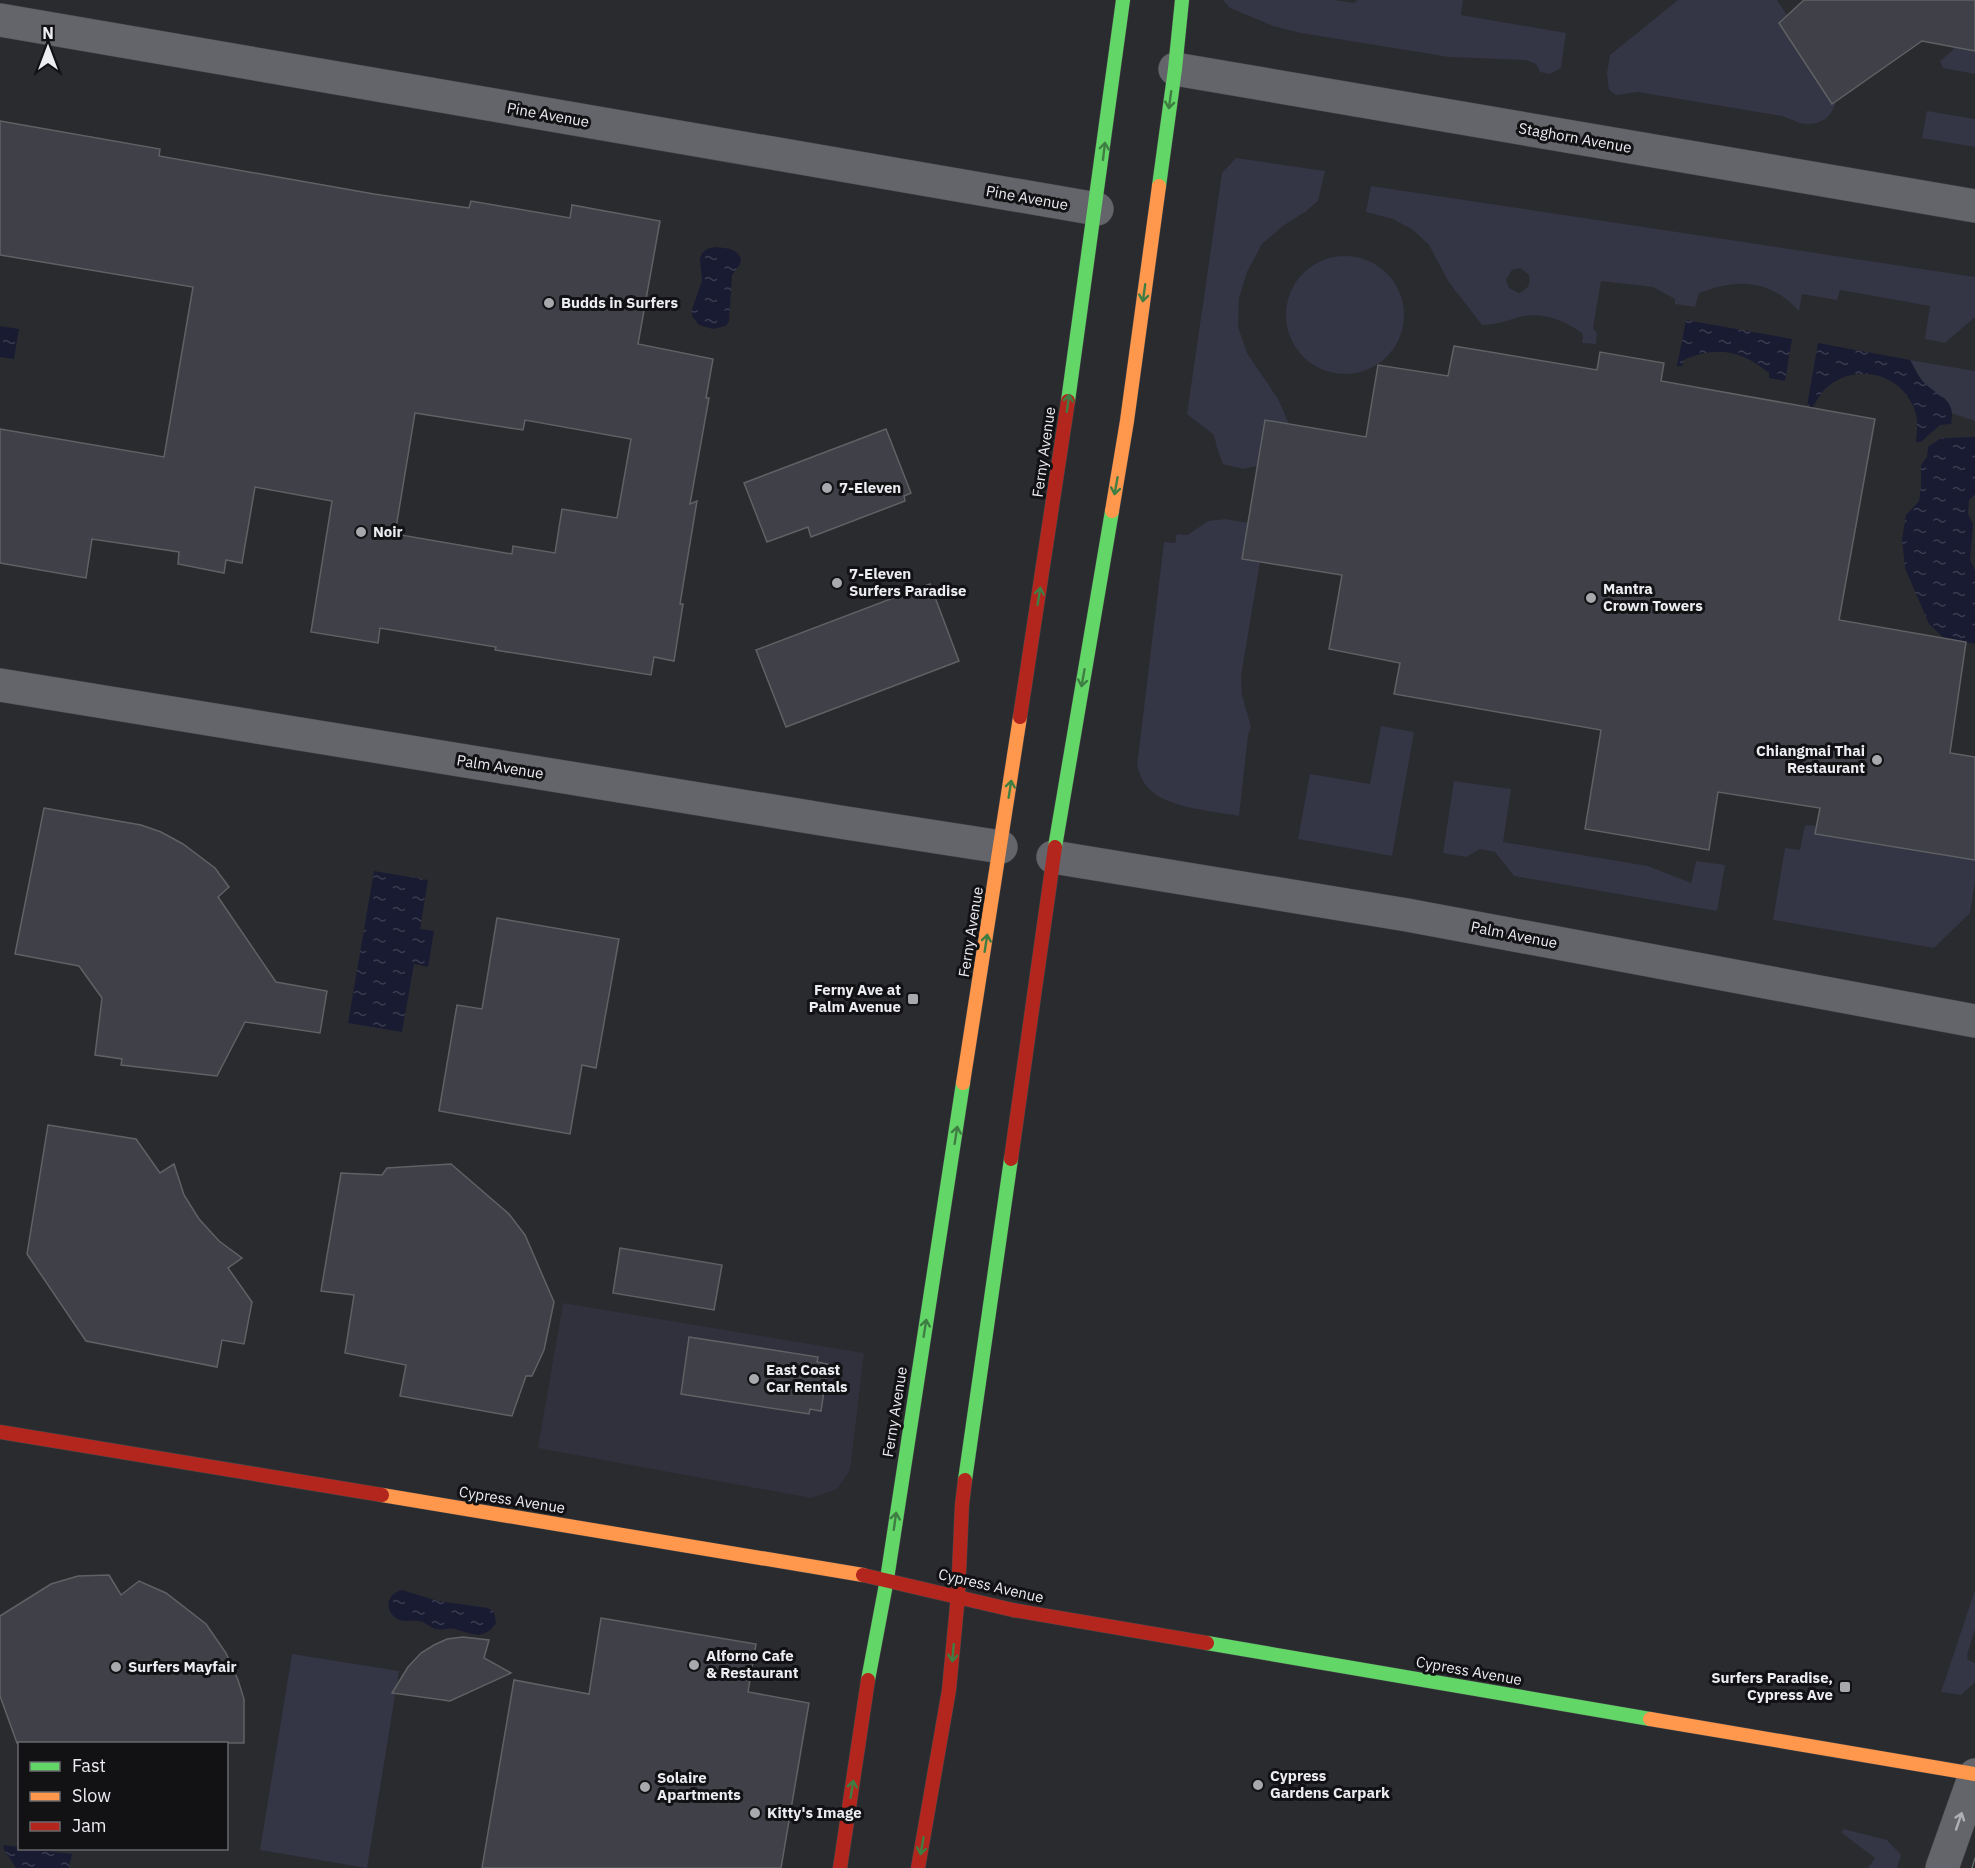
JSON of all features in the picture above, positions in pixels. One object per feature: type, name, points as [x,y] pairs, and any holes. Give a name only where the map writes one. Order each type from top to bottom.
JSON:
[{"type":"main road","name":"Ferny Avenue","points":[[840,1868],[1001,847],[1097,209],[1123,0]]},
{"type":"main road","points":[[918,1868],[949,1690],[958,1595],[962,1505],[1053,857],[1127,421],[1175,69],[1182,0]]},
{"type":"main road","name":"Cypress Avenue","points":[[0,1432],[887,1579],[1012,1610],[1975,1774]]},
{"type":"street","name":"Pine Avenue","points":[[0,20],[1097,209]]},
{"type":"street","name":"Staghorn Avenue","points":[[1175,69],[1975,207]]},
{"type":"street","name":"Palm Avenue","points":[[0,685],[1001,847]]},
{"type":"street","name":"Palm Avenue","points":[[1053,857],[1407,915],[1975,1021]]},
{"type":"street","points":[[1942,1868],[1975,1774]]},
{"type":"shaded area","points":[[1223,0],[1335,0],[1354,3],[1357,0],[1463,0],[1461,15],[1566,33],[1561,68],[1550,74],[1540,72],[1536,64],[1526,60],[1449,57],[1301,33],[1273,26],[1230,8]]},
{"type":"shaded area","points":[[1678,0],[1777,0],[1836,91],[1832,112],[1822,121],[1808,124],[1782,116],[1638,92],[1616,95],[1609,90],[1607,73],[1610,55]]},
{"type":"shaded area","points":[[1956,29],[1975,51],[1975,74],[1943,68],[1940,61],[1953,50]]},
{"type":"shaded area","points":[[1927,111],[1975,119],[1975,147],[1922,138]]},
{"type":"shaded area","points":[[1236,158],[1325,171],[1318,201],[1262,244],[1247,272],[1239,298],[1238,327],[1247,353],[1278,399],[1289,424],[1265,421],[1257,466],[1243,469],[1223,464],[1214,435],[1187,414],[1222,173]]},
{"type":"shaded area","points":[[1371,186],[1975,277],[1975,317],[1945,343],[1925,339],[1930,306],[1840,290],[1837,300],[1802,294],[1799,311],[1788,300],[1764,287],[1740,284],[1713,288],[1699,293],[1695,307],[1675,304],[1675,299],[1653,287],[1601,281],[1593,328],[1597,333],[1596,344],[1582,343],[1583,334],[1570,325],[1547,317],[1532,315],[1482,325],[1448,281],[1429,245],[1413,230],[1393,219],[1366,212]],"holes":[[[1520,268],[1529,275],[1530,281],[1525,290],[1519,293],[1509,288],[1506,280],[1512,270]]]},
{"type":"shaded area","points":[[1345,256],[1368,260],[1387,273],[1400,292],[1404,315],[1400,338],[1387,357],[1368,370],[1345,374],[1322,370],[1303,357],[1290,338],[1286,315],[1290,292],[1303,273],[1322,260]]},
{"type":"shaded area","points":[[1910,360],[1975,371],[1975,421],[1951,413],[1947,402],[1930,389]]},
{"type":"shaded area","points":[[1225,519],[1248,523],[1242,559],[1260,562],[1241,676],[1242,695],[1251,727],[1248,735],[1239,816],[1188,807],[1163,799],[1145,784],[1137,766],[1164,542],[1175,543],[1177,534],[1188,535],[1208,521]]},
{"type":"shaded area","points":[[1381,726],[1414,732],[1392,856],[1298,839],[1310,774],[1370,784]]},
{"type":"shaded area","points":[[1454,781],[1511,789],[1503,842],[1648,866],[1691,883],[1696,861],[1725,865],[1717,911],[1514,876],[1495,852],[1480,849],[1466,857],[1443,853]]},
{"type":"shaded area","points":[[1805,825],[1817,826],[1816,834],[1975,860],[1975,881],[1970,913],[1934,948],[1773,920],[1785,848],[1800,850]]},
{"type":"shaded area","points":[[563,1303],[864,1353],[850,1470],[837,1489],[811,1498],[538,1448]]},
{"type":"shaded area","points":[[1975,1590],[1975,1629],[1967,1655],[1968,1660],[1975,1663],[1975,1682],[1961,1695],[1941,1692]]},
{"type":"shaded area","points":[[292,1654],[399,1671],[367,1868],[260,1850]]},
{"type":"shaded area","points":[[1843,1829],[1887,1840],[1901,1855],[1897,1868],[1868,1868],[1875,1858],[1842,1833]]},
{"type":"water","points":[[715,247],[734,251],[741,259],[732,275],[729,321],[726,326],[713,329],[699,325],[692,316],[692,309],[702,281],[700,259],[702,253]]},
{"type":"water","points":[[1686,320],[1792,339],[1785,381],[1769,378],[1769,373],[1759,366],[1739,355],[1729,353],[1696,355],[1684,360],[1682,366],[1677,366]]},
{"type":"water","points":[[0,326],[19,329],[14,359],[0,357]]},
{"type":"water","points":[[1818,343],[1910,360],[1923,382],[1947,401],[1952,410],[1951,424],[1940,425],[1921,442],[1916,442],[1916,415],[1906,394],[1886,378],[1873,375],[1848,376],[1836,381],[1823,391],[1812,408],[1807,406]]},
{"type":"water","points":[[1975,437],[1975,494],[1969,500],[1968,514],[1973,524],[1970,560],[1975,571],[1975,644],[1944,638],[1929,624],[1905,568],[1902,539],[1906,515],[1919,501],[1921,465],[1927,457],[1928,447],[1941,438]]},
{"type":"water","points":[[374,871],[428,880],[420,929],[434,931],[428,967],[414,964],[402,1032],[348,1023]]},
{"type":"water","points":[[402,1590],[438,1601],[488,1608],[494,1612],[496,1623],[487,1632],[477,1635],[453,1629],[436,1629],[419,1621],[399,1620],[392,1615],[389,1602],[393,1595]]},
{"type":"water","points":[[4,1845],[18,1847],[18,1850],[72,1854],[69,1868],[16,1868],[3,1848]]},
{"type":"building","points":[[1804,0],[1975,0],[1975,51],[1922,41],[1832,104],[1779,23]]},
{"type":"building","points":[[0,121],[160,149],[159,156],[374,194],[469,208],[471,201],[570,218],[572,205],[660,221],[638,344],[713,359],[706,398],[709,398],[690,504],[697,501],[680,604],[683,604],[674,661],[654,657],[651,675],[495,650],[496,647],[380,628],[378,643],[311,632],[332,501],[255,487],[242,563],[226,560],[224,573],[178,564],[179,552],[92,539],[86,578],[0,563],[0,429],[164,457],[193,287],[0,255]],"holes":[[[415,413],[523,430],[525,420],[631,439],[617,518],[562,509],[555,553],[513,546],[512,554],[395,534]]]},
{"type":"building","name":"Mantra Crown Towers","points":[[1454,346],[1597,370],[1600,352],[1664,363],[1661,381],[1875,419],[1839,620],[1966,642],[1950,753],[1975,757],[1975,860],[1815,834],[1820,808],[1718,792],[1709,850],[1585,829],[1601,730],[1394,694],[1400,663],[1329,649],[1342,575],[1242,559],[1265,420],[1366,437],[1378,365],[1448,376]]},
{"type":"building","name":"7-Eleven","points":[[886,429],[911,493],[904,496],[905,501],[811,537],[808,527],[767,542],[744,483]]},
{"type":"building","points":[[930,584],[959,661],[786,727],[756,650]]},
{"type":"building","points":[[44,808],[141,825],[161,832],[183,844],[215,868],[229,887],[218,897],[276,982],[327,991],[320,1033],[245,1022],[217,1076],[121,1065],[122,1059],[95,1055],[102,998],[79,966],[15,954]]},
{"type":"building","points":[[497,918],[619,939],[596,1068],[582,1065],[570,1134],[439,1111],[457,1005],[482,1009]]},
{"type":"building","points":[[48,1125],[136,1139],[160,1173],[174,1164],[184,1195],[199,1219],[219,1241],[242,1258],[228,1268],[252,1302],[244,1344],[222,1340],[217,1367],[86,1341],[27,1254]]},
{"type":"building","points":[[451,1164],[509,1214],[525,1235],[554,1302],[544,1350],[532,1376],[526,1376],[512,1416],[400,1396],[406,1365],[345,1353],[354,1295],[321,1291],[341,1173],[382,1175],[387,1168]]},
{"type":"building","points":[[620,1248],[722,1265],[714,1310],[613,1293]]},
{"type":"building","name":"East Coast Car Rentals","points":[[689,1337],[818,1357],[817,1362],[828,1364],[821,1411],[810,1409],[809,1414],[681,1394]]},
{"type":"building","name":"Surfers Mayfair","points":[[109,1575],[121,1595],[139,1581],[166,1593],[206,1624],[226,1653],[238,1680],[244,1699],[244,1743],[17,1743],[0,1696],[0,1616],[51,1584],[78,1576]]},
{"type":"building","name":"Solaire Apartments","points":[[601,1618],[756,1644],[748,1692],[809,1703],[781,1868],[482,1868],[514,1680],[589,1694]]},
{"type":"building","points":[[463,1637],[489,1640],[484,1658],[511,1673],[450,1701],[392,1693],[408,1667],[421,1653],[447,1639]]},
{"type":"tram line","points":[[1972,1868],[1975,1858]]},
{"type":"traffic: fast","points":[[1068,401],[1123,0]]},
{"type":"traffic: fast","points":[[1159,186],[1182,0]]},
{"type":"traffic: fast","points":[[1055,847],[1112,511]]},
{"type":"traffic: fast","points":[[868,1680],[887,1579],[963,1083]]},
{"type":"traffic: fast","points":[[965,1480],[1011,1159]]},
{"type":"traffic: fast","points":[[1207,1643],[1650,1719]]},
{"type":"traffic: slow","points":[[1112,511],[1127,421],[1159,186]]},
{"type":"traffic: slow","points":[[963,1083],[1020,717]]},
{"type":"traffic: slow","points":[[382,1495],[863,1575]]},
{"type":"traffic: slow","points":[[1650,1719],[1975,1774]]},
{"type":"traffic: jam","points":[[1020,717],[1068,401]]},
{"type":"traffic: jam","points":[[1011,1159],[1055,847]]},
{"type":"traffic: jam","points":[[0,1432],[382,1495]]},
{"type":"traffic: jam","points":[[918,1868],[949,1690],[965,1480]]},
{"type":"traffic: jam","points":[[863,1575],[1013,1610],[1207,1643]]},
{"type":"traffic: jam","points":[[840,1868],[868,1680]]},
{"type":"place","name":"Budds in Surfers","points":[[549,303]]},
{"type":"place","name":"7-Eleven","points":[[827,488]]},
{"type":"place","name":"Noir","points":[[361,532]]},
{"type":"place","name":"7-Eleven Surfers Paradise","points":[[837,583]]},
{"type":"place","name":"Mantra Crown Towers","points":[[1591,598]]},
{"type":"place","name":"Chiangmai Thai Restaurant","points":[[1877,760]]},
{"type":"place","name":"Ferny Ave at Palm Avenue","points":[[913,999]]},
{"type":"place","name":"East Coast Car Rentals","points":[[754,1379]]},
{"type":"place","name":"Alforno Cafe & Restaurant","points":[[694,1665]]},
{"type":"place","name":"Surfers Mayfair","points":[[116,1667]]},
{"type":"place","name":"Surfers Paradise, Cypress Ave","points":[[1845,1687]]},
{"type":"place","name":"Cypress Gardens Carpark","points":[[1258,1785]]},
{"type":"place","name":"Solaire Apartments","points":[[645,1787]]},
{"type":"place","name":"Kitty's Image","points":[[755,1813]]}]
